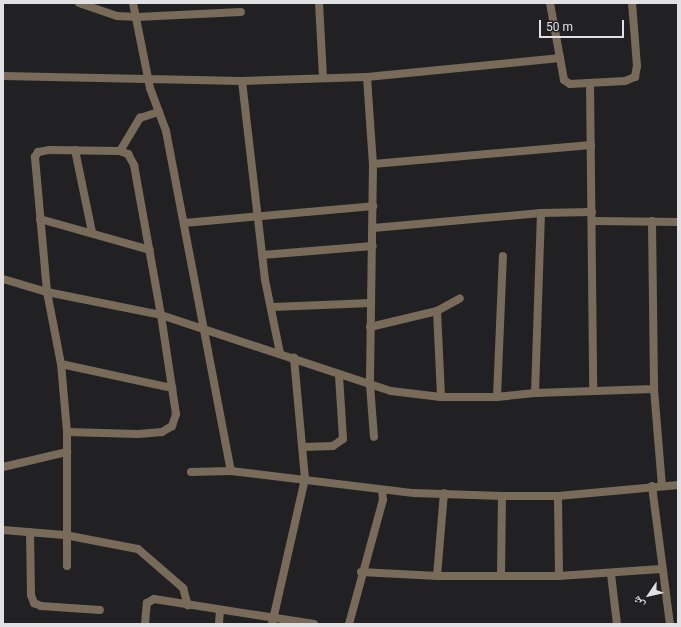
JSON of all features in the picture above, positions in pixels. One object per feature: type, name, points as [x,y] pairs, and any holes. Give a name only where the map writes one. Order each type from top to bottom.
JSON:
[{"type":"street","points":[[79,3],[117,16],[137,17],[241,12]]},
{"type":"street","points":[[133,3],[148,78],[166,131],[231,471]]},
{"type":"street","points":[[319,3],[323,78]]},
{"type":"street","points":[[550,3],[564,80],[567,83],[625,81],[635,77],[637,66],[632,3]]},
{"type":"street","points":[[3,76],[242,81],[367,77],[560,58]]},
{"type":"street","points":[[367,77],[373,164],[370,385],[374,437]]},
{"type":"street","points":[[242,81],[262,255],[273,308],[280,353]]},
{"type":"street","points":[[590,83],[593,390]]},
{"type":"street","points":[[120,151],[140,118],[159,112]]},
{"type":"street","points":[[373,164],[591,145]]},
{"type":"street","points":[[67,432],[138,434],[162,432],[172,426],[176,414],[162,316],[134,164],[128,154],[120,151],[49,150],[36,154],[47,292],[61,364],[67,432],[65,535],[67,566]]},
{"type":"street","points":[[75,150],[92,232]]},
{"type":"street","points":[[184,223],[373,206]]},
{"type":"street","points":[[373,228],[541,214],[592,212]]},
{"type":"street","points":[[535,393],[541,214]]},
{"type":"street","points":[[40,219],[92,232],[150,250]]},
{"type":"street","points":[[592,221],[678,222]]},
{"type":"street","points":[[652,221],[654,388],[662,486]]},
{"type":"street","points":[[262,255],[373,246]]},
{"type":"street","points":[[497,397],[503,256]]},
{"type":"street","points":[[3,279],[47,292],[162,316],[280,353],[339,375],[391,391],[441,398],[497,397],[535,393],[654,388]]},
{"type":"street","points":[[370,327],[436,311],[460,298]]},
{"type":"street","points":[[273,308],[371,303]]},
{"type":"street","points":[[436,311],[441,398]]},
{"type":"street","points":[[273,621],[305,479],[304,447],[294,358]]},
{"type":"street","points":[[61,364],[172,388]]},
{"type":"street","points":[[304,447],[333,446],[343,439],[339,375]]},
{"type":"street","points":[[3,467],[67,452]]},
{"type":"street","points":[[191,472],[231,471],[305,479],[382,490],[502,496],[558,496],[652,486],[678,485]]},
{"type":"street","points":[[652,486],[661,569],[670,624]]},
{"type":"street","points":[[349,624],[361,572],[383,500],[382,490]]},
{"type":"street","points":[[437,576],[444,493]]},
{"type":"street","points":[[501,576],[502,496]]},
{"type":"street","points":[[558,496],[559,576]]},
{"type":"street","points":[[3,530],[65,535],[138,550],[183,588],[188,605]]},
{"type":"street","points":[[30,532],[31,595],[34,603],[41,606],[100,610]]},
{"type":"street","points":[[361,572],[437,576],[559,576],[611,574],[661,569]]},
{"type":"street","points":[[611,574],[617,624]]},
{"type":"street","points":[[144,624],[147,603],[150,600],[188,605],[273,621],[314,624]]},
{"type":"street","points":[[219,624],[220,611]]}]
